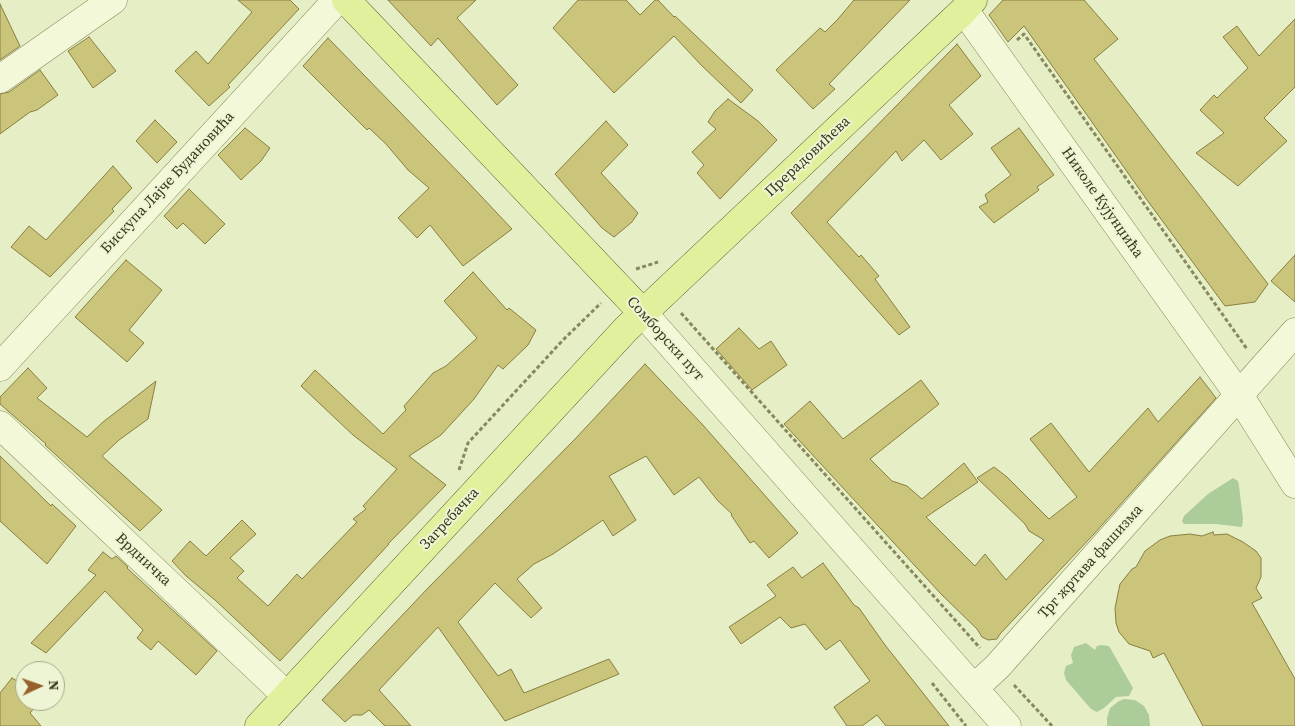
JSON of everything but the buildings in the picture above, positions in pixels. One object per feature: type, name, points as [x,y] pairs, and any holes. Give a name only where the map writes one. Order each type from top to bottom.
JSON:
[{"type":"main road","name":"Сомборски пут","points":[[346,0],[653,303]]},
{"type":"main road","name":"Прерадовићева","points":[[653,303],[969,5]]},
{"type":"main road","name":"Загребачка","points":[[259,726],[653,303]]},
{"type":"street","points":[[0,79],[113,0]]},
{"type":"street","name":"Бискупа Лајче Будановића","points":[[0,367],[337,0]]},
{"type":"street","name":"Николе Кујунџића","points":[[969,5],[1239,395],[1295,484]]},
{"type":"street","name":"Сомборски пут","points":[[653,303],[974,688]]},
{"type":"street","name":"Трг жртава фашизма","points":[[974,688],[997,667],[1295,332]]},
{"type":"street","name":"Врдничка","points":[[0,425],[286,695]]},
{"type":"street","points":[[974,688],[1007,726]]},
{"type":"path","points":[[1012,45],[1024,34],[1220,309],[1261,370]]},
{"type":"path","points":[[653,303],[1052,726]]},
{"type":"green space","points":[[1233,478],[1238,481],[1239,486],[1243,519],[1242,527],[1216,524],[1184,524],[1182,521],[1184,516],[1208,494]]},
{"type":"green space","points":[[1086,643],[1095,650],[1097,646],[1109,646],[1133,688],[1129,696],[1116,697],[1097,712],[1091,709],[1066,680],[1064,673],[1066,666],[1073,663],[1071,655],[1074,647]]},
{"type":"green space","points":[[1124,699],[1135,700],[1144,706],[1149,715],[1150,726],[1107,726],[1110,708]]}]
